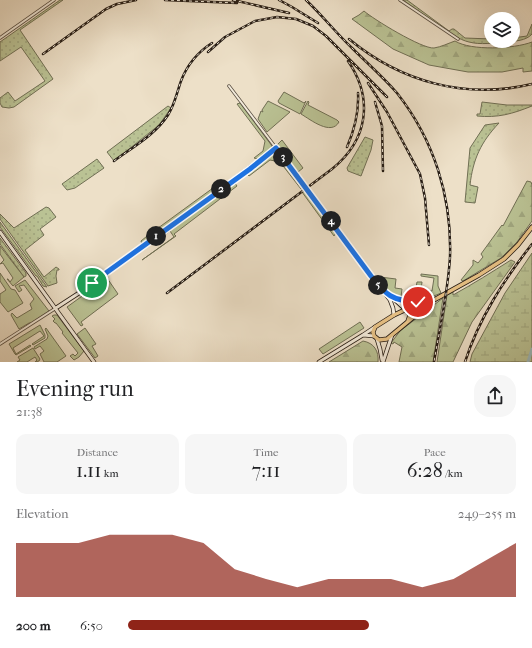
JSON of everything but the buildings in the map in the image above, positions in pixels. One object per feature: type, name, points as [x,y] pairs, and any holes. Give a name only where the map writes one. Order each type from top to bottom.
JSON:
[{"type":"main road","points":[[434,300],[386,339],[382,340],[375,337],[373,332],[375,327],[394,315],[434,300],[504,259],[518,245],[532,227]]},
{"type":"main road","points":[[406,310],[410,315],[408,321]]},
{"type":"street","points":[[0,38],[54,0]]},
{"type":"street","points":[[400,0],[458,39]]},
{"type":"street","points":[[229,86],[385,294],[392,305],[394,315]]},
{"type":"street","points":[[0,344],[79,293],[276,148]]},
{"type":"street","points":[[0,232],[94,362]]},
{"type":"street","points":[[385,294],[393,298],[413,302],[434,300]]},
{"type":"street","points":[[393,298],[406,310]]},
{"type":"street","points":[[320,362],[375,327]]},
{"type":"street","points":[[382,362],[393,334]]},
{"type":"street","points":[[364,335],[375,337],[380,349],[382,362]]},
{"type":"green space","points":[[60,0],[63,0],[20,30],[53,79],[14,107],[2,107],[0,98],[8,92],[15,101],[45,81],[21,47],[0,61],[0,42]]},
{"type":"green space","points":[[403,0],[407,0],[449,31],[454,29],[465,38],[484,39],[484,44],[469,42],[453,35],[435,24]]},
{"type":"green space","points":[[364,11],[398,33],[419,44],[434,48],[455,41],[482,48],[520,48],[520,45],[532,42],[532,71],[523,72],[523,68],[502,72],[468,72],[429,65],[393,49],[352,19]]},
{"type":"green space","points":[[532,24],[532,34],[520,40],[520,37],[527,36]]},
{"type":"green space","points":[[284,92],[304,103],[306,101],[300,114],[279,103],[278,101]]},
{"type":"green space","points":[[268,101],[290,112],[267,132],[258,119],[261,111],[263,112],[262,110]]},
{"type":"green space","points":[[308,101],[308,105],[339,122],[331,128],[321,126],[301,114]]},
{"type":"green space","points":[[482,102],[532,106],[505,115],[477,116],[477,114],[480,114]]},
{"type":"green space","points":[[240,103],[272,146],[271,150],[258,159],[254,158],[263,151],[265,141],[237,104]]},
{"type":"green space","points":[[168,106],[171,108],[159,125],[114,161],[107,152]]},
{"type":"green space","points":[[499,123],[487,137],[479,151],[473,167],[470,185],[478,187],[475,203],[465,202],[470,148],[485,125]]},
{"type":"green space","points":[[365,137],[373,140],[371,150],[361,176],[348,171],[347,168]]},
{"type":"green space","points":[[282,140],[303,168],[298,172],[277,145]]},
{"type":"green space","points":[[274,152],[304,188],[301,189],[280,162],[270,160],[249,176],[247,174]]},
{"type":"green space","points":[[97,159],[104,168],[75,188],[67,190],[62,184]]},
{"type":"green space","points":[[224,180],[226,183],[142,244],[141,241],[152,231]]},
{"type":"green space","points":[[527,181],[531,182],[532,185],[532,221],[517,242],[501,258],[463,281],[461,280],[473,265],[473,260],[478,263],[483,257],[481,254],[502,225],[503,226]]},
{"type":"green space","points":[[234,182],[237,186],[174,234],[176,236],[142,260],[174,237],[170,231],[166,234],[165,233]]},
{"type":"green space","points":[[306,191],[336,233],[334,236],[302,192]]},
{"type":"green space","points":[[46,207],[49,208],[56,217],[40,229],[44,235],[25,250],[44,277],[56,267],[59,269],[57,270],[56,276],[57,283],[48,286],[0,219],[0,214],[14,228]]},
{"type":"green space","points":[[0,222],[47,287],[43,286],[0,227]]},
{"type":"green space","points":[[0,238],[26,273],[26,276],[24,277],[0,244]]},
{"type":"green space","points":[[0,246],[24,277],[13,286],[7,279],[10,282],[13,278],[3,263],[0,264],[4,260],[0,254]]},
{"type":"green space","points":[[532,253],[532,362],[470,362],[472,354],[505,293]]},
{"type":"green space","points":[[511,260],[515,262],[472,322],[453,362],[437,362],[447,295],[453,292],[453,295]]},
{"type":"green space","points":[[0,273],[11,289],[15,290],[23,303],[8,312],[0,302],[0,294],[6,290],[0,281]]},
{"type":"green space","points":[[421,274],[438,276],[438,286],[441,293],[422,301],[419,299],[418,293],[415,293],[417,282],[422,282],[421,290],[432,291],[434,278],[421,276]]},
{"type":"green space","points":[[380,277],[396,279],[395,288],[402,289],[400,298],[390,293],[377,281]]},
{"type":"green space","points":[[107,278],[118,294],[81,322],[83,325],[81,326],[67,307]]},
{"type":"green space","points":[[25,280],[49,311],[19,329],[11,315],[12,313],[17,318],[32,309],[30,304],[34,299],[24,285],[19,286],[22,290],[19,292],[15,286]]},
{"type":"green space","points":[[443,298],[433,362],[399,362],[402,347],[394,342],[393,344],[391,343],[400,331]]},
{"type":"green space","points":[[57,315],[84,351],[74,360],[70,356],[73,354],[75,356],[78,353],[53,321],[55,319],[52,316]]},
{"type":"green space","points":[[360,322],[364,328],[323,354],[319,349]]},
{"type":"green space","points":[[40,325],[45,338],[33,345],[32,344],[44,336],[40,331],[13,348],[16,354],[30,345],[31,346],[16,355],[9,344]]},
{"type":"green space","points":[[46,328],[66,356],[57,362],[44,362],[40,354],[44,351],[40,346],[35,349],[34,347],[47,339],[48,336],[45,329]]},
{"type":"green space","points":[[85,328],[96,344],[92,346],[98,356],[95,358],[77,334]]},
{"type":"green space","points":[[363,341],[375,348],[378,354],[378,362],[329,362]]},
{"type":"green space","points":[[33,348],[40,359],[39,361],[35,362],[37,360],[35,357],[27,362],[17,362],[20,360],[18,357]]},
{"type":"waterway","points":[[528,362],[532,349]]},
{"type":"railway","points":[[43,54],[106,9],[117,4],[136,0]]},
{"type":"railway","points":[[165,0],[237,3]]},
{"type":"railway","points":[[233,0],[289,13]]},
{"type":"railway","points":[[279,0],[318,23]]},
{"type":"railway","points":[[306,0],[397,93],[410,111],[431,150],[444,191],[450,235],[450,257],[446,296],[434,362]]},
{"type":"railway","points":[[208,52],[225,37],[255,21],[277,17],[296,19],[313,26],[326,36],[387,97]]},
{"type":"railway","points":[[349,39],[369,54],[390,66],[435,84],[483,90],[532,84]]},
{"type":"railway","points":[[114,161],[157,129],[163,122],[176,98],[186,70],[202,50],[212,43]]},
{"type":"railway","points":[[167,293],[332,169],[344,158],[360,132],[364,104],[362,90],[348,61]]},
{"type":"railway","points":[[368,83],[387,112],[420,174],[425,198],[429,245]]},
{"type":"railway","points":[[347,147],[356,121],[358,93]]},
{"type":"railway","points":[[375,102],[382,126],[383,171]]},
{"type":"railway","points":[[465,362],[477,330],[493,300],[532,244]]},
{"type":"route","points":[[92,283],[250,169],[276,148],[385,294],[408,302],[418,302]]}]
